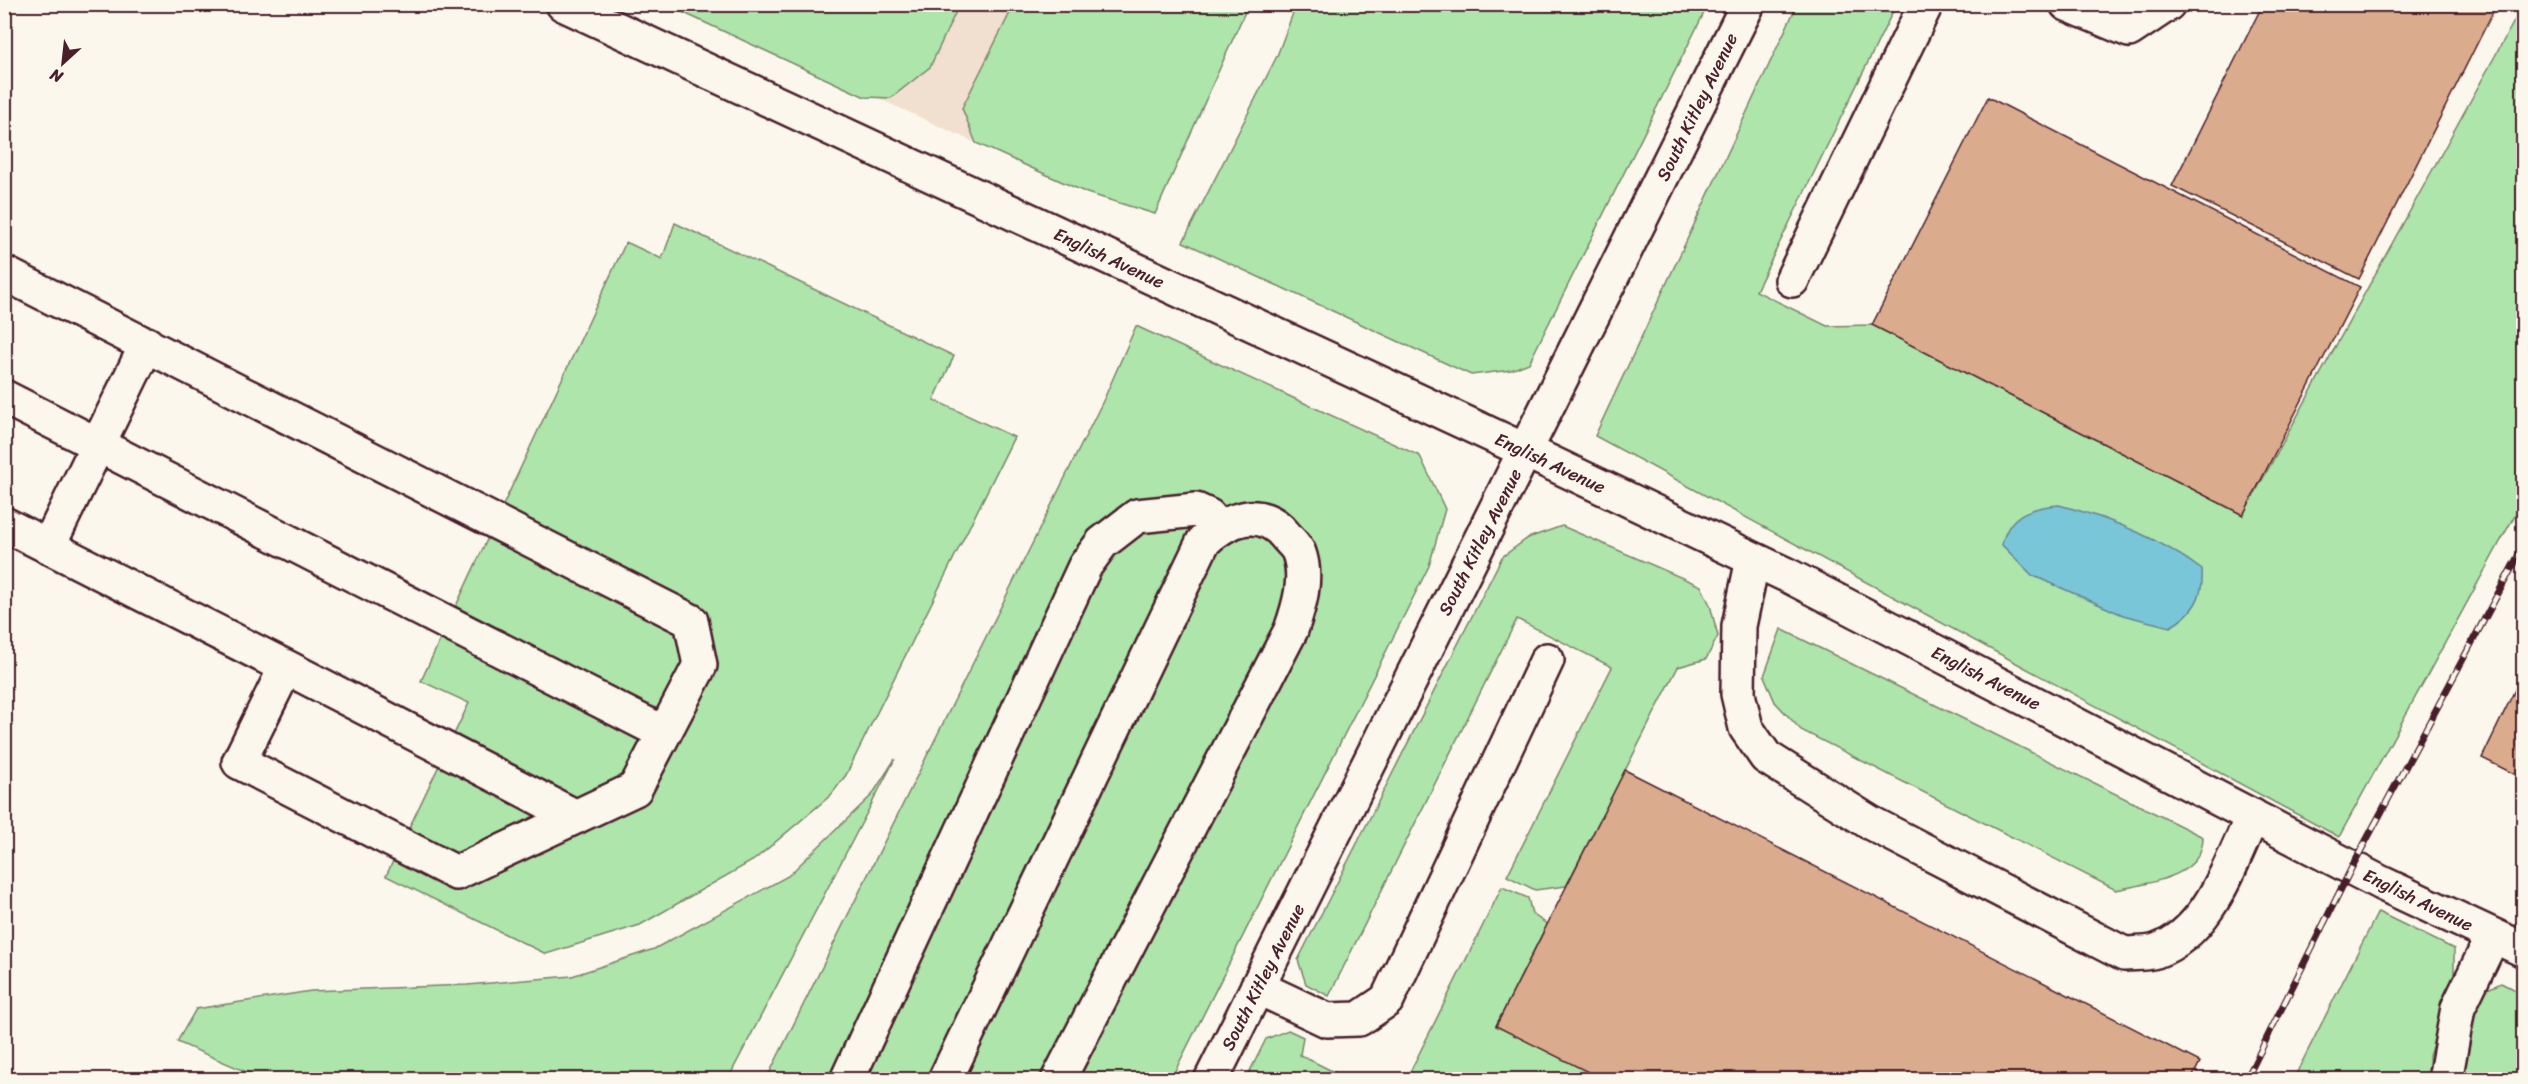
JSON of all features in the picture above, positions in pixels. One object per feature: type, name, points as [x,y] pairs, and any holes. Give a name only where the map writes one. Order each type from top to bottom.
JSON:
[{"type":"street","name":"English Avenue","points":[[562,4],[1526,451],[1753,559],[2381,883],[2523,950]]},
{"type":"street","name":"South Kitley Avenue","points":[[1211,1080],[1748,4]]},
{"type":"street","points":[[1792,280],[1926,4]]},
{"type":"street","points":[[2067,4],[2129,30],[2168,4]]},
{"type":"street","points":[[4,273],[691,621],[700,665],[635,789],[456,873],[239,762],[286,667]]},
{"type":"street","points":[[48,547],[147,344]]},
{"type":"street","points":[[4,397],[664,733]]},
{"type":"street","points":[[847,1080],[1085,566],[1102,543],[1137,516],[1196,510],[1209,516],[1219,529]]},
{"type":"street","points":[[945,1080],[1203,542],[1238,518],[1260,517],[1278,525],[1299,552],[1303,579],[1291,630],[1058,1080]]},
{"type":"street","points":[[4,524],[576,817]]},
{"type":"street","points":[[1753,559],[1739,626],[1738,694],[1746,728],[1766,757],[1869,822],[2124,954],[2155,951],[2185,934],[2208,907],[2253,816]]},
{"type":"street","points":[[1257,987],[1327,1020],[1359,1019],[1387,1000],[1546,660]]},
{"type":"street","points":[[2445,1080],[2458,1008],[2493,936]]},
{"type":"shaded area","points":[[674,5],[1039,5],[976,143]]},
{"type":"green space","points":[[667,5],[959,5],[930,67],[891,98],[865,97]]},
{"type":"green space","points":[[1014,5],[1248,5],[1155,214],[1087,193],[976,143],[962,108]]},
{"type":"green space","points":[[1296,5],[1708,5],[1529,363],[1511,370],[1471,375],[1183,242],[1277,56]]},
{"type":"green space","points":[[1797,5],[1896,5],[1756,291],[1827,326],[1872,325],[2243,515],[2523,5],[2523,500],[2339,837],[1595,436]]},
{"type":"green space","points":[[675,223],[954,356],[934,400],[1014,437],[846,775],[831,795],[754,860],[640,925],[546,954],[386,876],[469,703],[421,681],[626,242],[662,259]]},
{"type":"green space","points":[[1136,326],[1420,456],[1445,509],[1429,566],[1171,1079],[766,1080],[1104,399]]},
{"type":"green space","points":[[1562,526],[1701,586],[1710,605],[1718,636],[1706,659],[1678,667],[1566,886],[1535,890],[1507,876],[1612,667],[1517,619],[1329,996],[1306,984],[1298,960],[1502,557],[1528,538]]},
{"type":"green space","points":[[1781,629],[2203,837],[2201,851],[2194,862],[2172,876],[2116,890],[1801,730],[1775,702],[1764,676]]},
{"type":"green space","points":[[895,759],[728,1079],[263,1079],[177,1042],[196,1009],[311,991],[467,985],[572,976],[654,949],[788,876],[872,795]]},
{"type":"green space","points":[[1502,887],[1528,898],[1532,914],[1547,924],[1496,1026],[1604,1079],[1406,1080]]},
{"type":"green space","points":[[2378,912],[2454,949],[2454,979],[2429,1056],[2430,1079],[2293,1080]]},
{"type":"green space","points":[[2501,983],[2523,994],[2523,1079],[2458,1080],[2460,1035],[2483,991]]},
{"type":"green space","points":[[1288,1030],[1303,1037],[1300,1055],[1348,1079],[1246,1079],[1266,1039]]},
{"type":"water","points":[[2059,505],[2134,530],[2169,548],[2202,570],[2199,596],[2191,610],[2170,627],[2123,615],[2032,575],[2002,545],[2005,534],[2015,519],[2022,514],[2030,510]]},
{"type":"building","points":[[2263,4],[2497,4],[2359,279],[2172,186]]},
{"type":"building","points":[[1988,97],[2360,287],[2243,515],[1872,325]]},
{"type":"building","points":[[2524,671],[2524,779],[2482,758]]},
{"type":"building","points":[[1625,770],[2200,1062],[2191,1080],[1604,1080],[1496,1026]]},
{"type":"railway","points":[[2246,1080],[2352,867],[2524,545]]}]
